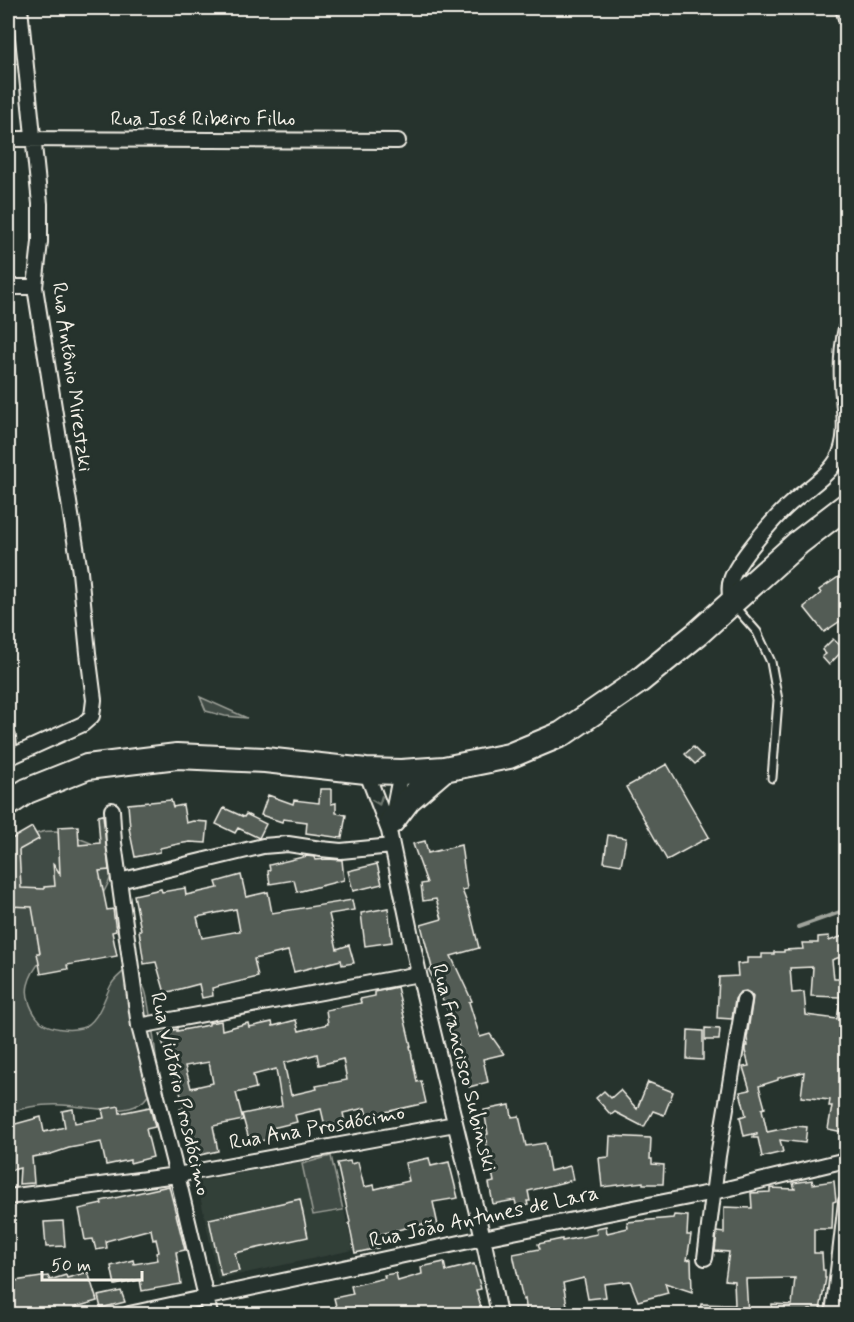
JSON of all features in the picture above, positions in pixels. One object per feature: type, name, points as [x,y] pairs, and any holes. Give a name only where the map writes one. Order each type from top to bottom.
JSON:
[{"type":"highway","points":[[8,804],[27,791],[87,767],[177,756],[265,760],[366,771],[401,772],[444,769],[509,756],[562,734],[639,681],[697,634],[798,543],[846,506]]},
{"type":"highway","points":[[390,826],[408,800],[444,769]]},
{"type":"street","name":"Rua Antônio Mirestzki","points":[[9,757],[83,724],[92,716],[94,700],[80,572],[35,287],[41,223],[20,8]]},
{"type":"street","points":[[843,8],[846,19]]},
{"type":"street","name":"Rua José Ribeiro Filho","points":[[8,139],[398,141]]},
{"type":"street","points":[[8,287],[35,287]]},
{"type":"street","points":[[731,603],[729,589],[731,578],[738,566],[774,520],[789,504],[822,477],[836,461],[844,443],[842,357],[846,328]]},
{"type":"street","points":[[8,737],[9,757]]},
{"type":"street","name":"Rua Francisco Subinski","points":[[366,771],[390,826]]},
{"type":"street","name":"Rua Francisco Subinski","points":[[401,772],[390,826],[392,846],[419,974],[500,1314]]},
{"type":"street","name":"Rua Victório Prosdócimo","points":[[112,810],[114,843],[140,1026],[210,1314]]},
{"type":"street","points":[[119,881],[263,846],[288,844],[341,851],[392,846]]},
{"type":"street","points":[[140,1026],[419,974]]},
{"type":"street","points":[[705,1258],[728,1088],[744,1000]]},
{"type":"street","name":"Rua Ana Prosdócimo","points":[[8,1197],[177,1175],[455,1124]]},
{"type":"street","name":"Rua João Antunes de Lara","points":[[129,1314],[483,1238],[714,1192],[846,1160]]},
{"type":"street","points":[[833,1314],[846,1202]]},
{"type":"lane","points":[[731,603],[757,632],[771,662],[778,700],[772,778]]},
{"type":"shaded area","points":[[200,697],[247,718],[206,711]]},
{"type":"shaded area","points":[[56,831],[103,849],[112,859],[112,874],[89,915],[37,966],[28,985],[28,1000],[41,1022],[60,1029],[81,1028],[87,1026],[96,1016],[117,977],[124,971],[136,974],[146,995],[156,1059],[154,1081],[148,1095],[139,1104],[127,1109],[48,1105],[8,1113],[8,865],[26,840],[42,832]]},
{"type":"shaded area","points":[[332,1155],[353,1250],[218,1279],[197,1182]]},
{"type":"shaded area","points":[[331,1156],[343,1210],[313,1215],[302,1164]]},
{"type":"building","points":[[846,572],[846,617],[824,632],[804,607],[821,593],[819,590]]},
{"type":"building","points":[[833,639],[844,649],[829,665],[822,657],[826,654],[822,650]]},
{"type":"building","points":[[693,747],[703,757],[695,764],[685,754]]},
{"type":"building","points":[[667,764],[709,837],[667,860],[626,787]]},
{"type":"building","points":[[320,789],[331,789],[331,804],[336,803],[336,813],[346,815],[342,838],[306,833],[307,822],[283,819],[282,822],[261,815],[268,795],[293,804],[294,800],[319,803]]},
{"type":"building","points":[[171,800],[173,807],[183,805],[186,823],[208,822],[206,843],[178,844],[160,848],[160,852],[135,857],[129,828],[128,804]]},
{"type":"building","points":[[224,808],[244,817],[246,814],[266,824],[259,838],[238,828],[235,833],[216,824]]},
{"type":"building","points":[[103,815],[109,870],[99,871],[107,910],[113,909],[116,931],[112,932],[117,956],[67,965],[68,969],[41,974],[37,953],[40,953],[32,907],[8,906],[8,841],[32,827],[39,839],[19,850],[21,888],[44,889],[44,887],[55,886],[53,863],[60,874],[58,827],[78,826],[79,845],[100,843],[98,816]]},
{"type":"building","points":[[608,835],[626,838],[621,865],[604,862]]},
{"type":"building","points":[[425,841],[428,853],[461,845],[467,889],[462,890],[479,948],[451,956],[472,1001],[469,1002],[480,1037],[490,1034],[504,1054],[483,1059],[488,1082],[469,1087],[457,1039],[454,1040],[446,1014],[449,1013],[429,970],[432,968],[421,925],[442,919],[436,899],[423,901],[421,884],[427,883],[413,844]]},
{"type":"building","points":[[307,856],[314,857],[315,860],[342,860],[344,880],[297,892],[294,880],[270,884],[269,865]]},
{"type":"building","points":[[377,864],[382,884],[353,891],[348,871]]},
{"type":"building","points":[[241,875],[246,897],[268,892],[272,913],[352,900],[354,910],[329,914],[337,949],[349,945],[354,963],[342,965],[341,960],[294,972],[288,951],[254,959],[258,977],[212,988],[213,996],[202,998],[199,984],[165,993],[156,962],[144,964],[139,930],[141,930],[134,895],[161,889],[162,892],[185,888],[186,895],[218,888],[216,882]],"holes":[[[236,909],[240,931],[202,938],[197,917]]]},
{"type":"building","points":[[388,908],[392,942],[365,946],[361,913]]},
{"type":"building","points":[[846,935],[846,948],[841,951],[843,956],[832,960],[834,979],[842,979],[840,997],[811,996],[813,967],[790,968],[792,993],[804,992],[806,1015],[837,1019],[841,996],[846,997],[846,1112],[843,1132],[828,1129],[832,1106],[829,1106],[830,1100],[801,1097],[804,1072],[778,1078],[778,1080],[759,1086],[765,1108],[762,1109],[767,1132],[796,1126],[807,1127],[805,1143],[780,1140],[783,1152],[762,1157],[758,1138],[753,1138],[757,1133],[744,1136],[740,1117],[746,1115],[740,1092],[750,1090],[743,1067],[749,1066],[745,1046],[748,1046],[747,1038],[753,997],[746,991],[740,992],[735,999],[732,1019],[717,1018],[719,977],[738,976],[737,964],[747,963],[747,958],[762,958],[762,954],[803,949],[802,943],[818,943],[818,937],[829,936],[829,941]]},
{"type":"building","points":[[397,987],[417,1082],[421,1081],[426,1103],[367,1116],[365,1108],[343,1113],[345,1122],[325,1126],[321,1109],[295,1115],[297,1122],[268,1129],[270,1139],[250,1143],[242,1114],[282,1106],[276,1069],[253,1075],[256,1088],[236,1093],[243,1120],[213,1126],[218,1151],[191,1157],[180,1109],[184,1108],[178,1084],[176,1085],[170,1059],[168,1060],[160,1034],[221,1021],[222,1030],[248,1023],[249,1027],[272,1022],[273,1026],[296,1020],[299,1031],[328,1024],[326,1010],[361,1003],[360,999],[375,996],[375,992]],"holes":[[[317,1054],[319,1065],[343,1059],[347,1080],[316,1086],[317,1089],[291,1095],[284,1063]],[[209,1062],[213,1083],[191,1088],[185,1066]]]},
{"type":"building","points":[[705,1028],[720,1029],[719,1040],[705,1040]]},
{"type":"building","points":[[688,1030],[703,1031],[703,1060],[687,1059]]},
{"type":"building","points":[[648,1082],[673,1092],[664,1115],[653,1111],[644,1127],[615,1112],[611,1115],[596,1098],[604,1091],[611,1098],[620,1090],[637,1109]]},
{"type":"building","points":[[510,1105],[512,1117],[519,1116],[526,1146],[545,1143],[550,1171],[570,1166],[573,1180],[528,1191],[530,1201],[527,1201],[528,1205],[517,1208],[515,1200],[493,1204],[489,1183],[494,1182],[485,1135],[488,1134],[484,1110]]},
{"type":"building","points":[[119,1106],[120,1113],[150,1107],[155,1127],[146,1129],[153,1157],[130,1163],[130,1160],[106,1165],[101,1142],[32,1157],[34,1183],[19,1184],[20,1168],[8,1171],[8,1126],[41,1117],[44,1132],[65,1127],[62,1111],[73,1109],[75,1123],[104,1118],[102,1109]]},
{"type":"building","points":[[610,1136],[651,1138],[650,1159],[652,1159],[652,1164],[664,1165],[663,1184],[643,1184],[643,1182],[602,1187],[599,1158],[609,1157]]},
{"type":"building","points":[[429,1158],[431,1166],[449,1162],[458,1198],[433,1202],[439,1230],[425,1233],[423,1224],[376,1235],[378,1248],[355,1253],[337,1163],[358,1162],[364,1187],[374,1185],[375,1189],[409,1181],[405,1163]]},
{"type":"building","points":[[812,1180],[813,1184],[834,1181],[836,1201],[833,1202],[832,1229],[814,1229],[814,1253],[822,1253],[826,1278],[820,1310],[809,1310],[808,1314],[771,1314],[772,1304],[792,1305],[795,1278],[746,1279],[748,1314],[699,1314],[701,1304],[735,1305],[734,1281],[725,1280],[729,1252],[715,1251],[717,1232],[724,1233],[724,1207],[752,1208],[751,1193],[770,1192],[770,1188],[795,1189],[793,1183]]},
{"type":"building","points":[[169,1186],[185,1250],[176,1252],[181,1284],[142,1291],[140,1280],[115,1285],[111,1266],[133,1260],[134,1264],[158,1260],[156,1239],[153,1240],[151,1229],[106,1241],[107,1248],[96,1250],[93,1239],[85,1240],[79,1209],[102,1204],[101,1201]]},
{"type":"building","points":[[300,1199],[308,1237],[235,1253],[239,1271],[221,1275],[209,1219]]},
{"type":"building","points":[[674,1215],[688,1216],[687,1235],[691,1235],[687,1260],[691,1259],[692,1292],[665,1283],[668,1293],[638,1301],[630,1281],[604,1284],[606,1297],[588,1299],[584,1278],[563,1283],[568,1311],[527,1314],[513,1254],[540,1249],[538,1244],[597,1234],[596,1228],[606,1226],[607,1233],[628,1228],[627,1222],[673,1218]]},
{"type":"building","points":[[63,1221],[65,1246],[46,1247],[44,1222]]},
{"type":"building","points":[[444,1262],[446,1271],[474,1264],[481,1289],[476,1290],[483,1314],[338,1314],[334,1298],[353,1294],[351,1286],[396,1273],[398,1281],[422,1274],[421,1267]]},
{"type":"building","points":[[88,1272],[97,1301],[76,1307],[77,1312],[8,1314],[8,1282],[48,1276],[50,1280],[66,1275],[67,1278]]},
{"type":"building","points":[[121,1291],[125,1302],[101,1308],[98,1296]]},
{"type":"waterway","points":[[798,927],[846,910]]}]
